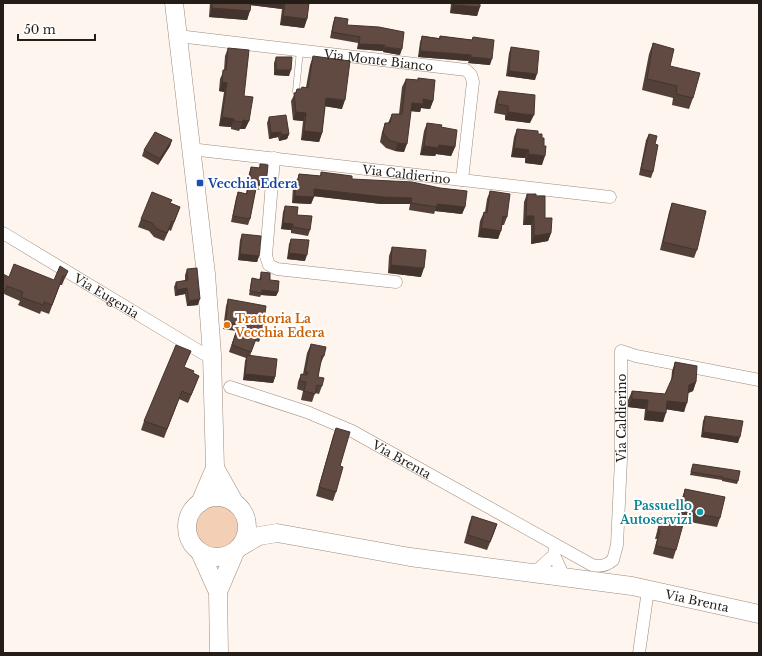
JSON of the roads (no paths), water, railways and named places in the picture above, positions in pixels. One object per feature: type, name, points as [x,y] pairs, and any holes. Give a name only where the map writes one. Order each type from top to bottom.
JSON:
[{"type":"main road","points":[[174,3],[206,274],[212,355],[215,468],[200,503],[189,518],[187,527],[191,541],[200,552],[218,592],[219,653]]},
{"type":"main road","points":[[215,468],[237,505],[245,515],[248,532],[245,540],[238,549],[218,592]]},
{"type":"main road","points":[[200,503],[217,497],[226,498],[237,505]]},
{"type":"main road","name":"Via Brenta","points":[[237,505],[277,533]]},
{"type":"main road","name":"Via Brenta","points":[[238,549],[258,536],[277,533],[410,557],[564,577],[648,590],[759,614]]},
{"type":"main road","points":[[200,552],[217,558],[227,556],[238,549]]},
{"type":"street","name":"Via Monte Bianco","points":[[178,36],[466,70],[471,75],[473,82],[462,180]]},
{"type":"street","name":"Via Caldierino","points":[[190,148],[610,198]]},
{"type":"street","points":[[274,158],[266,256],[269,265],[276,269],[396,282]]},
{"type":"street","name":"Via Eugenia","points":[[3,233],[204,354],[212,355]]},
{"type":"street","name":"Via Caldierino","points":[[555,551],[592,565],[604,566],[614,560],[621,459],[622,351],[636,356],[759,380]]},
{"type":"street","name":"Via Brenta","points":[[230,387],[306,412],[352,431],[555,551]]},
{"type":"street","points":[[534,573],[555,551],[564,577]]},
{"type":"street","points":[[639,653],[648,590]]},
{"type":"lane","points":[[296,91],[300,50]]},
{"type":"place","name":"Vecchia Edera","points":[[200,183]]},
{"type":"place","name":"Trattoria La Vecchia Edera","points":[[227,325]]},
{"type":"place","name":"Passuello Autoservizi","points":[[700,512]]}]
